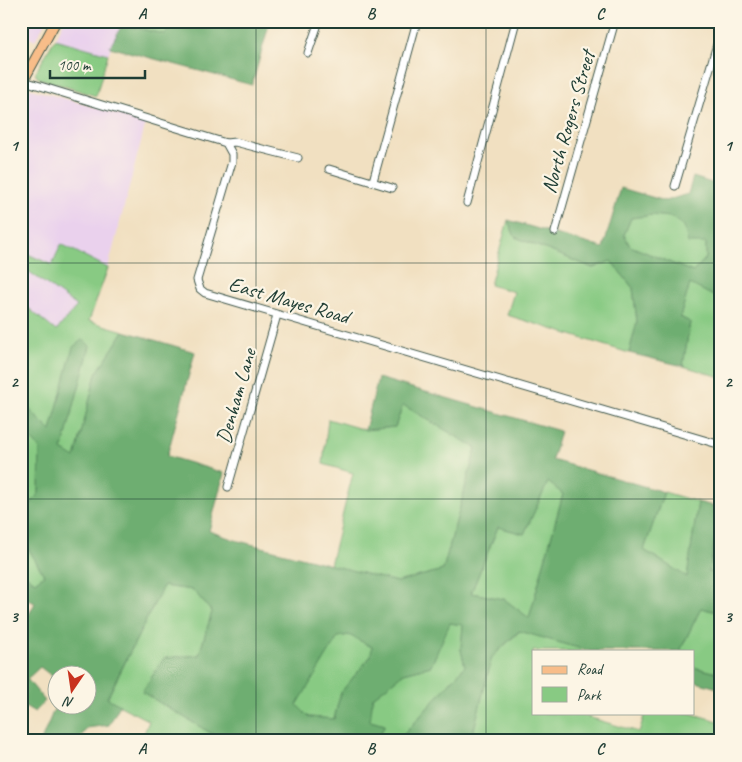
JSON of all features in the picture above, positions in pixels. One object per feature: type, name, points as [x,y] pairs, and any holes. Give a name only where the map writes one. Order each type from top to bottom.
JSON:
[{"type":"main road","points":[[22,83],[56,21]]},
{"type":"street","points":[[308,53],[319,21]]},
{"type":"street","points":[[373,181],[417,21]]},
{"type":"street","points":[[467,203],[516,21]]},
{"type":"street","name":"North Rogers Street","points":[[555,232],[615,21]]},
{"type":"street","points":[[675,186],[721,31]]},
{"type":"street","points":[[22,83],[226,143],[235,142],[298,158]]},
{"type":"street","name":"East Mayes Road","points":[[226,143],[232,154],[232,162],[198,274],[200,289],[211,296],[721,445]]},
{"type":"street","points":[[329,169],[392,188]]},
{"type":"street","name":"Denham Lane","points":[[228,487],[277,315]]},
{"type":"shaded area","points":[[21,21],[46,21],[35,40],[21,36]]},
{"type":"shaded area","points":[[64,21],[114,21],[114,23],[122,25],[108,54],[55,39]]},
{"type":"shaded area","points":[[31,89],[146,122],[108,268],[61,245],[52,265],[21,251],[21,98],[25,91]]},
{"type":"shaded area","points":[[21,266],[78,306],[56,331],[21,302]]},
{"type":"green space","points":[[114,21],[180,21],[164,34],[113,23]]},
{"type":"green space","points":[[180,21],[270,21],[252,85],[110,47],[122,25],[164,34]]},
{"type":"green space","points":[[55,39],[108,54],[96,96],[38,78],[35,73]]},
{"type":"green space","points":[[693,177],[721,186],[721,300],[690,284],[680,317],[690,322],[683,366],[629,353],[637,322],[633,288],[611,261],[593,268],[515,237],[508,220],[603,248],[621,188],[665,201],[688,194]],"holes":[[[652,215],[671,217],[684,226],[688,243],[706,243],[706,258],[693,272],[630,246],[624,235],[631,218]]]},
{"type":"green space","points":[[652,215],[671,217],[706,242],[706,258],[693,272],[630,246],[624,235],[631,218]]},
{"type":"green space","points":[[508,220],[515,237],[593,268],[611,261],[633,288],[637,322],[629,353],[507,315],[514,292],[490,285]]},
{"type":"green space","points":[[61,244],[108,268],[89,321],[124,331],[96,374],[75,459],[62,450],[90,346],[73,348],[51,431],[21,401],[21,302],[56,331],[77,306],[21,266],[21,251],[52,265]]},
{"type":"green space","points":[[690,283],[721,300],[721,377],[683,366],[690,322],[680,317]]},
{"type":"green space","points":[[124,331],[195,352],[167,456],[224,473],[209,531],[235,540],[397,582],[443,570],[476,448],[403,405],[395,427],[365,430],[378,378],[560,431],[552,460],[664,492],[644,550],[687,577],[698,502],[721,508],[709,572],[721,570],[721,613],[701,608],[680,650],[586,650],[519,631],[492,657],[471,741],[398,741],[465,666],[461,650],[463,625],[450,623],[431,666],[404,673],[373,697],[370,721],[385,725],[376,741],[224,741],[142,692],[164,658],[199,655],[212,612],[193,590],[163,586],[107,698],[120,705],[109,725],[87,728],[78,741],[41,741],[52,714],[98,714],[98,664],[48,664],[48,673],[40,667],[27,679],[45,701],[35,712],[21,704],[21,630],[35,603],[21,596],[21,572],[35,582],[44,575],[21,536],[21,505],[27,509],[39,493],[40,449],[21,428],[21,401],[51,431],[73,347],[83,339],[90,346],[62,450],[75,458],[96,374]],"holes":[[[548,482],[563,494],[529,618],[504,599],[471,593],[498,527],[524,534]],[[349,635],[372,647],[371,656],[341,692],[334,719],[309,717],[297,705],[338,637]]]},
{"type":"green space","points":[[403,405],[476,448],[443,570],[397,582],[330,565],[353,473],[323,464],[328,419],[365,430],[395,427]]},
{"type":"green space","points":[[21,428],[40,448],[39,493],[27,509],[21,505]]},
{"type":"green space","points":[[548,482],[563,494],[529,618],[504,599],[471,593],[498,527],[524,534]]},
{"type":"green space","points":[[664,492],[698,502],[687,577],[644,550]]},
{"type":"green space","points":[[721,517],[721,570],[709,572]]},
{"type":"green space","points":[[21,536],[44,575],[35,582],[21,572]]},
{"type":"green space","points":[[163,586],[193,590],[212,612],[199,655],[164,658],[142,692],[224,741],[141,741],[149,721],[107,699]]},
{"type":"green space","points":[[701,608],[721,613],[721,674],[694,667],[694,650],[680,650]]},
{"type":"green space","points":[[449,623],[463,625],[461,650],[465,666],[398,741],[376,741],[385,725],[369,721],[373,697],[404,673],[431,666]]},
{"type":"green space","points":[[520,631],[582,649],[532,650],[532,714],[577,714],[639,732],[645,714],[693,714],[718,721],[721,713],[721,741],[471,741],[492,657]]},
{"type":"green space","points":[[349,635],[372,647],[371,656],[341,692],[334,719],[309,717],[296,706],[338,637]]},
{"type":"green space","points":[[694,667],[721,674],[721,689],[694,681]]}]
